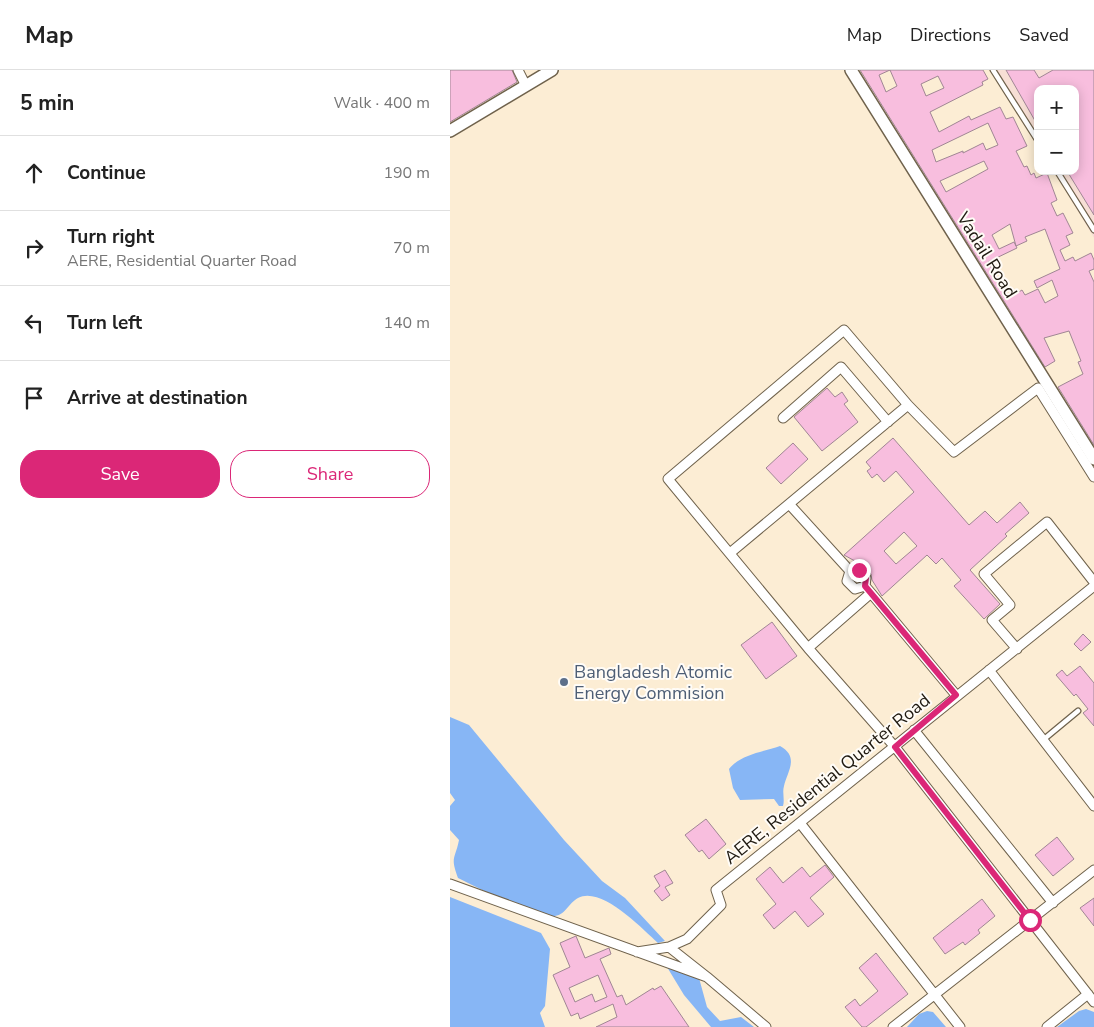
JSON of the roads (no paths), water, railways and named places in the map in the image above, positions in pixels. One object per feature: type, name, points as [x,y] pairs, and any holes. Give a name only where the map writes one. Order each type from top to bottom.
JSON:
[{"type":"street","points":[[518,70],[526,86]]},
{"type":"street","points":[[450,131],[552,70]]},
{"type":"street","name":"Vadail Road","points":[[851,70],[1094,459]]},
{"type":"street","points":[[1094,477],[1038,388],[954,452],[908,405],[844,330],[668,479],[808,648],[895,747],[1094,1002]]},
{"type":"street","points":[[783,418],[841,368],[888,422]]},
{"type":"street","points":[[730,553],[908,405]]},
{"type":"street","points":[[790,505],[850,571]]},
{"type":"street","points":[[1017,649],[992,620],[1010,605],[984,574],[1047,522],[1094,586]]},
{"type":"street","points":[[850,571],[859,570],[866,578],[868,590],[956,695]]},
{"type":"street","points":[[850,571],[847,581],[855,589],[868,590]]},
{"type":"street","name":"AERE, Residential Quarter Road","points":[[637,952],[669,947],[687,939],[721,905],[716,890],[895,747],[956,695],[1017,649],[1094,586]]},
{"type":"street","points":[[808,648],[868,590]]},
{"type":"street","points":[[989,670],[1094,806]]},
{"type":"street","points":[[914,730],[1053,903]]},
{"type":"street","points":[[800,823],[960,1027]]},
{"type":"street","points":[[893,1027],[1094,870]]},
{"type":"street","name":"AERE, Residential Quarter Road","points":[[450,884],[707,977]]},
{"type":"street","points":[[669,947],[766,1027]]},
{"type":"street","points":[[1048,1027],[1088,994]]},
{"type":"lane","points":[[993,70],[1034,135]]},
{"type":"lane","points":[[1060,175],[1094,230]]},
{"type":"lane","points":[[1043,740],[1078,711]]},
{"type":"water","points":[[450,717],[469,725],[564,840],[602,881],[625,898],[665,941],[658,943],[621,910],[598,898],[588,896],[578,898],[563,913],[550,916],[517,906],[458,878],[454,858],[459,840],[450,830],[450,806],[455,800],[450,793]]},
{"type":"water","points":[[780,746],[786,750],[791,760],[783,789],[783,806],[779,806],[774,799],[740,800],[733,788],[729,769],[746,757]]},
{"type":"water","points":[[450,897],[541,933],[550,949],[545,1006],[540,1013],[545,1027],[450,1027]]},
{"type":"water","points":[[667,967],[699,978],[707,1007],[720,1021],[741,1017],[754,1027],[711,1027],[684,995]]},
{"type":"water","points":[[1086,1009],[1094,1012],[1094,1027],[1057,1027],[1079,1011]]},
{"type":"water","points":[[927,1011],[933,1012],[946,1027],[907,1027],[919,1014]]},
{"type":"place","name":"Bangladesh Atomic Energy Commision","points":[[564,682]]}]
